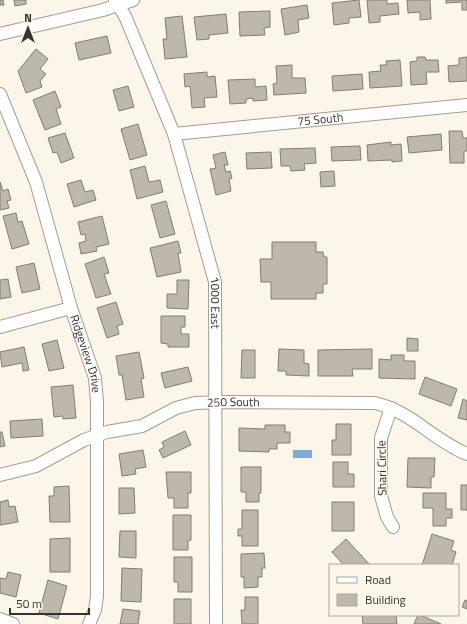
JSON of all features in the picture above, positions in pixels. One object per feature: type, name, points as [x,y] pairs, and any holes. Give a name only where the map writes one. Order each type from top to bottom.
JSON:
[{"type":"street","points":[[0,34],[103,10],[117,2],[133,0]]},
{"type":"street","name":"1000 East","points":[[117,2],[125,16],[174,134],[215,282],[216,624]]},
{"type":"street","name":"Ridgeview Drive","points":[[0,94],[36,182],[71,308],[95,378],[98,402],[96,436],[97,596],[95,610],[90,624]]},
{"type":"street","name":"75 South","points":[[174,134],[467,105]]},
{"type":"street","points":[[0,327],[71,308]]},
{"type":"street","name":"250 South","points":[[0,475],[36,466],[75,444],[96,436],[142,426],[180,406],[195,403],[216,402],[375,403],[391,408],[467,454]]},
{"type":"street","name":"Shari Circle","points":[[391,408],[381,438],[381,496],[387,517],[393,527]]},
{"type":"street","points":[[0,619],[13,624]]},
{"type":"water","points":[[293,450],[312,450],[312,458],[293,458]]},
{"type":"building","points":[[0,0],[3,0],[4,5],[0,5]]},
{"type":"building","points":[[14,0],[26,0],[26,4],[15,6]]},
{"type":"building","points":[[359,0],[361,17],[349,18],[349,23],[334,25],[332,3]]},
{"type":"building","points":[[367,0],[387,0],[387,4],[398,3],[399,14],[380,16],[380,22],[369,23]]},
{"type":"building","points":[[407,0],[430,0],[431,19],[420,20],[420,12],[408,13]]},
{"type":"building","points":[[446,0],[467,0],[467,10],[462,10],[462,2],[446,3]]},
{"type":"building","points":[[307,5],[309,18],[298,20],[299,32],[285,35],[281,9]]},
{"type":"building","points":[[270,11],[270,27],[264,28],[265,35],[240,36],[239,12]]},
{"type":"building","points":[[226,14],[228,33],[209,35],[209,39],[197,40],[194,17]]},
{"type":"building","points":[[182,16],[187,57],[165,59],[163,39],[167,39],[165,18]]},
{"type":"building","points":[[107,36],[111,53],[79,60],[75,43]]},
{"type":"building","points":[[36,49],[48,59],[40,69],[46,74],[40,81],[42,87],[26,93],[18,71]]},
{"type":"building","points":[[417,57],[425,57],[426,60],[438,60],[439,72],[426,72],[427,84],[411,85],[410,62],[417,61]]},
{"type":"building","points":[[467,57],[467,81],[449,82],[448,66],[459,65],[459,58]]},
{"type":"building","points":[[400,60],[402,86],[370,88],[369,72],[381,71],[380,65],[387,65],[386,61]]},
{"type":"building","points":[[292,65],[292,78],[305,78],[306,93],[274,95],[273,84],[277,83],[276,66]]},
{"type":"building","points":[[207,72],[207,77],[215,76],[217,97],[204,98],[205,107],[192,108],[190,86],[185,87],[184,74]]},
{"type":"building","points":[[362,74],[363,89],[333,91],[332,76]]},
{"type":"building","points":[[255,79],[255,87],[266,86],[267,100],[253,101],[253,98],[246,99],[246,103],[230,104],[228,80]]},
{"type":"building","points":[[128,86],[134,107],[119,111],[113,90]]},
{"type":"building","points":[[55,91],[61,107],[56,109],[61,124],[45,130],[33,100]]},
{"type":"building","points":[[138,124],[147,155],[130,160],[121,129]]},
{"type":"building","points":[[449,131],[462,131],[463,138],[467,138],[467,151],[464,151],[464,163],[450,163]]},
{"type":"building","points":[[65,133],[74,158],[61,163],[57,152],[53,153],[48,138]]},
{"type":"building","points":[[441,134],[442,150],[409,153],[407,137]]},
{"type":"building","points":[[391,142],[391,145],[401,144],[402,161],[368,161],[367,145]]},
{"type":"building","points":[[360,146],[361,160],[332,161],[331,147]]},
{"type":"building","points":[[315,148],[316,163],[304,164],[305,170],[291,171],[290,166],[281,166],[280,149]]},
{"type":"building","points":[[225,152],[228,165],[224,165],[226,172],[230,171],[232,178],[229,179],[231,191],[216,195],[210,169],[216,168],[213,155]]},
{"type":"building","points":[[271,152],[272,168],[247,169],[246,153]]},
{"type":"building","points":[[145,166],[149,182],[160,180],[163,192],[137,199],[130,170]]},
{"type":"building","points":[[334,171],[335,186],[321,187],[320,172]]},
{"type":"building","points":[[81,180],[85,192],[93,190],[96,200],[74,207],[67,184]]},
{"type":"building","points":[[0,182],[3,191],[8,189],[11,200],[7,201],[9,208],[0,210]]},
{"type":"building","points":[[166,201],[175,234],[160,238],[151,205]]},
{"type":"building","points":[[16,213],[18,222],[22,221],[29,244],[12,249],[3,216]]},
{"type":"building","points":[[102,216],[109,244],[96,247],[97,251],[81,254],[79,243],[86,241],[85,234],[81,235],[78,222]]},
{"type":"building","points":[[178,241],[181,253],[178,253],[181,272],[157,277],[150,248]]},
{"type":"building","points":[[272,242],[316,242],[316,252],[323,252],[324,257],[327,257],[327,284],[323,284],[323,293],[316,293],[316,299],[271,299],[271,282],[261,282],[260,259],[272,259]]},
{"type":"building","points":[[104,257],[109,273],[104,274],[111,294],[96,298],[85,264]]},
{"type":"building","points":[[34,263],[40,289],[22,293],[16,267]]},
{"type":"building","points":[[8,279],[11,297],[0,299],[0,280]]},
{"type":"building","points":[[177,280],[189,280],[188,309],[167,308],[167,294],[177,294]]},
{"type":"building","points":[[116,302],[123,324],[117,326],[119,334],[107,338],[97,308]]},
{"type":"building","points":[[161,316],[185,316],[185,327],[181,327],[181,334],[189,334],[189,347],[168,347],[168,344],[161,343]]},
{"type":"building","points":[[407,338],[418,339],[418,351],[407,351]]},
{"type":"building","points":[[57,340],[64,368],[49,371],[42,344]]},
{"type":"building","points":[[24,347],[29,370],[23,371],[22,363],[2,367],[0,352]]},
{"type":"building","points":[[279,349],[304,350],[304,363],[309,364],[309,376],[286,375],[286,371],[278,371]]},
{"type":"building","points":[[372,349],[372,369],[352,369],[353,376],[318,376],[318,350]]},
{"type":"building","points":[[242,350],[255,350],[255,378],[241,378]]},
{"type":"building","points":[[139,352],[144,378],[141,379],[144,397],[126,400],[122,375],[119,375],[116,356]]},
{"type":"building","points":[[391,355],[404,355],[404,361],[415,361],[415,379],[379,378],[379,359],[391,360]]},
{"type":"building","points":[[188,367],[192,381],[165,388],[161,373]]},
{"type":"building","points":[[425,377],[457,389],[451,406],[419,394]]},
{"type":"building","points":[[73,385],[76,418],[63,419],[63,416],[54,417],[51,387]]},
{"type":"building","points":[[463,399],[467,401],[467,420],[458,418]]},
{"type":"building","points":[[42,419],[43,436],[11,438],[10,421]]},
{"type":"building","points":[[336,424],[351,424],[351,455],[332,455],[332,440],[336,440]]},
{"type":"building","points":[[265,425],[285,425],[285,432],[290,432],[290,443],[277,443],[277,449],[269,449],[269,452],[239,451],[239,428],[265,429]]},
{"type":"building","points":[[185,431],[191,445],[163,458],[159,450],[164,447],[162,442]]},
{"type":"building","points":[[0,432],[2,432],[5,446],[0,447]]},
{"type":"building","points":[[143,450],[146,467],[135,469],[136,474],[122,476],[119,454]]},
{"type":"building","points":[[408,458],[435,458],[434,477],[431,477],[431,488],[407,487]]},
{"type":"building","points":[[333,462],[348,462],[348,474],[354,474],[354,487],[333,487]]},
{"type":"building","points":[[241,467],[261,467],[261,493],[259,493],[259,502],[246,502],[246,492],[241,492]]},
{"type":"building","points":[[166,472],[191,472],[191,493],[188,493],[188,508],[174,508],[174,498],[168,498]]},
{"type":"building","points":[[461,485],[467,485],[467,510],[461,510]]},
{"type":"building","points":[[69,486],[70,522],[50,522],[49,496],[54,496],[54,487]]},
{"type":"building","points":[[119,488],[134,488],[135,513],[119,514]]},
{"type":"building","points":[[423,493],[446,493],[446,509],[452,509],[452,518],[446,518],[446,526],[433,526],[433,508],[423,508]]},
{"type":"building","points":[[8,500],[9,507],[15,506],[18,522],[0,525],[0,502]]},
{"type":"building","points":[[332,502],[354,502],[354,531],[332,531]]},
{"type":"building","points":[[242,510],[258,510],[258,546],[242,546],[242,536],[238,536],[238,529],[242,529]]},
{"type":"building","points":[[173,515],[191,515],[191,540],[188,541],[188,550],[173,550]]},
{"type":"building","points":[[120,531],[136,531],[136,558],[119,557]]},
{"type":"building","points":[[432,534],[454,541],[451,550],[456,552],[452,564],[422,564]]},
{"type":"building","points":[[70,538],[70,572],[50,572],[50,539]]},
{"type":"building","points":[[346,539],[369,564],[343,564],[332,552]]},
{"type":"building","points":[[264,553],[265,568],[262,568],[262,577],[258,577],[258,587],[244,588],[244,577],[241,577],[241,554]]},
{"type":"building","points":[[174,557],[192,557],[192,592],[178,592],[178,582],[174,582]]},
{"type":"building","points":[[122,568],[142,569],[141,602],[121,601]]},
{"type":"building","points":[[8,572],[21,575],[16,597],[0,593],[0,578],[6,579]]},
{"type":"building","points":[[48,580],[67,586],[58,619],[39,613]]},
{"type":"building","points":[[245,597],[258,597],[258,624],[242,624],[241,610],[245,610]]},
{"type":"building","points":[[174,599],[191,599],[191,624],[174,624]]},
{"type":"building","points":[[465,600],[467,601],[467,609],[462,607]]},
{"type":"building","points":[[123,609],[140,611],[138,624],[120,624]]},
{"type":"building","points":[[362,616],[396,616],[397,624],[363,624]]},
{"type":"building","points":[[418,616],[422,616],[441,624],[414,624]]}]
